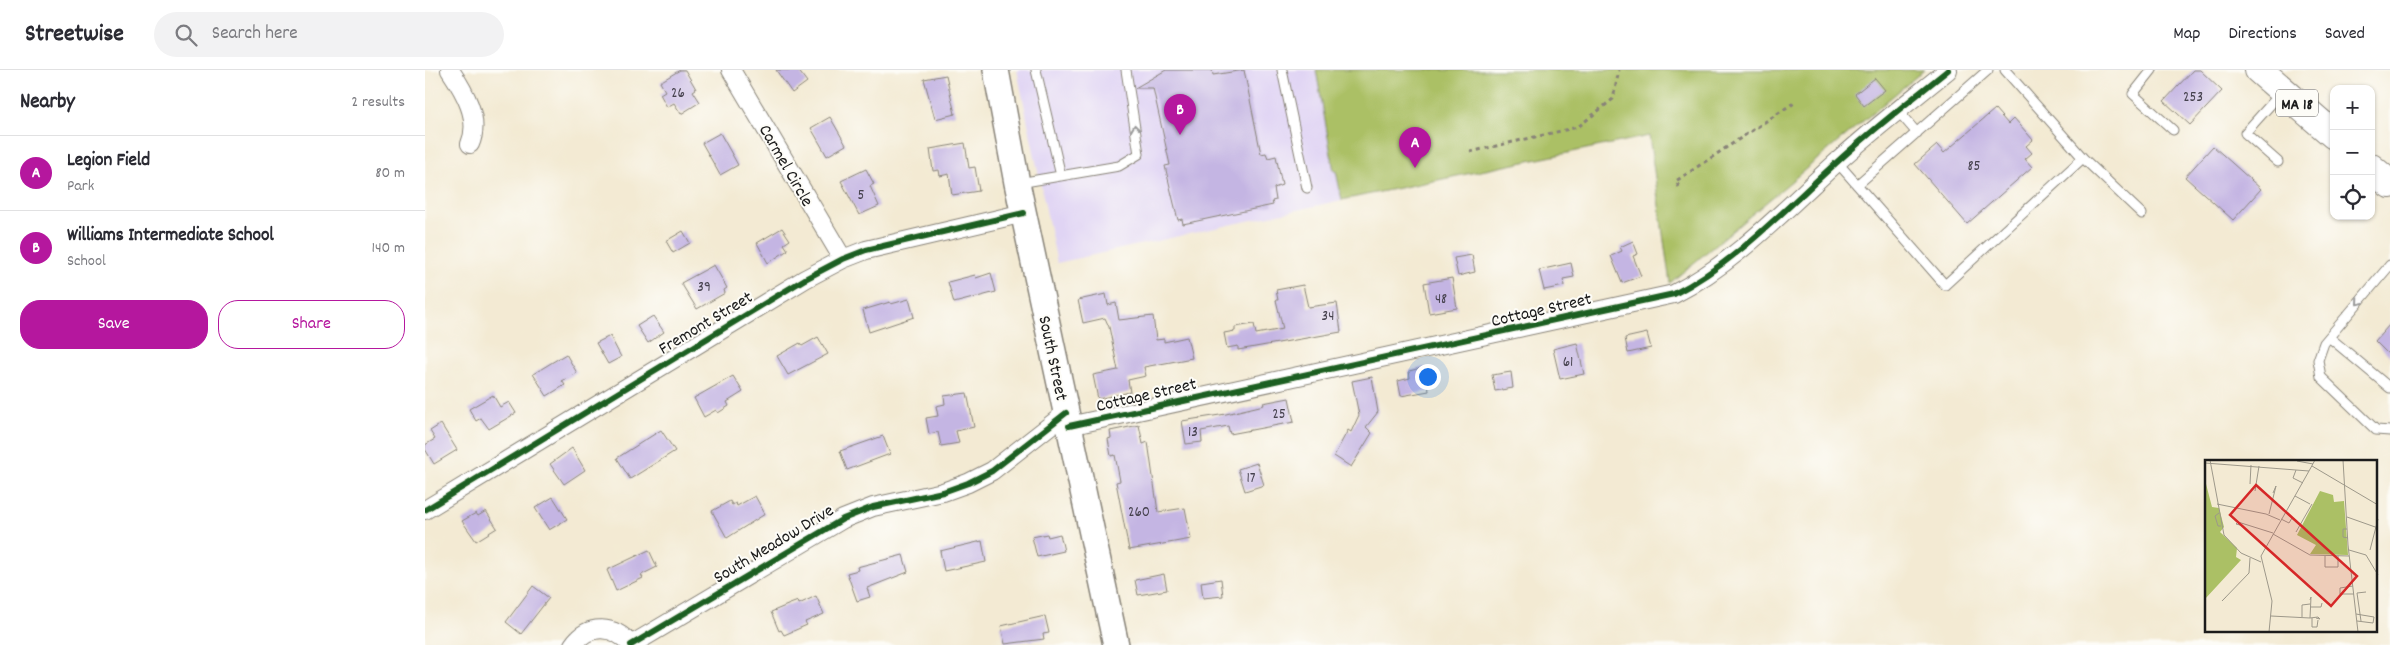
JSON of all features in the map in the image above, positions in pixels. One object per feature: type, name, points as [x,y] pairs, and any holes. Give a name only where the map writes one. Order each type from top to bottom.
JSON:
[{"type":"main road","name":"MA 18","points":[[2259,70],[2330,131]]},
{"type":"main road","points":[[2375,171],[2390,184]]},
{"type":"street","points":[[450,70],[472,115],[474,131],[470,144]]},
{"type":"street","name":"Carmel Circle","points":[[731,70],[843,259]]},
{"type":"street","name":"South Street","points":[[996,70],[1023,213],[1116,645]]},
{"type":"street","name":"Cottage Street","points":[[1068,420],[1519,330],[1673,294],[1695,282],[1738,250],[1837,162],[1948,70]]},
{"type":"street","name":"Fremont Street","points":[[425,510],[805,279],[843,259],[866,250],[1023,213]]},
{"type":"street","name":"South Meadow Drive","points":[[573,645],[586,633],[600,629],[621,634],[631,645],[843,519],[873,507],[943,492],[968,483],[992,471],[1068,420]]},
{"type":"lane","points":[[1036,70],[1061,176]]},
{"type":"lane","points":[[1017,183],[1119,166],[1139,154],[1126,70]]},
{"type":"lane","points":[[1282,70],[1307,188]]},
{"type":"lane","points":[[1857,185],[1988,70]]},
{"type":"lane","points":[[2005,70],[2083,158],[2142,214]]},
{"type":"lane","points":[[2152,70],[2133,94],[2173,130]]},
{"type":"lane","points":[[2278,162],[2245,133],[2283,90]]},
{"type":"lane","points":[[1897,111],[1917,133]]},
{"type":"lane","points":[[1837,162],[1945,286],[2083,158]]},
{"type":"lane","points":[[2390,265],[2325,342],[2319,360],[2321,377],[2376,430],[2390,431]]},
{"type":"lane","points":[[2329,337],[2390,388]]},
{"type":"path","points":[[1470,152],[1577,127],[1613,98],[1619,70]]},
{"type":"path","points":[[1679,188],[1676,181],[1791,104],[1795,108]]},
{"type":"shaded area","points":[[1017,70],[1316,70],[1342,200],[1057,263]]},
{"type":"green space","points":[[1316,70],[1924,70],[1670,283],[1649,136],[1342,200],[1336,171],[1334,171]]},
{"type":"building","points":[[680,70],[685,70],[696,89],[693,91],[700,102],[681,114],[674,103],[667,107],[660,94],[665,91],[660,82]]},
{"type":"building","points":[[776,70],[798,70],[807,82],[792,93]]},
{"type":"building","points":[[1166,70],[1212,70],[1213,75],[1244,70],[1261,154],[1266,153],[1268,158],[1276,156],[1282,185],[1274,188],[1276,200],[1272,201],[1273,205],[1183,224],[1182,219],[1178,220],[1165,166],[1170,165],[1153,88],[1135,88]]},
{"type":"building","points":[[2193,70],[2200,70],[2222,91],[2190,125],[2164,101]]},
{"type":"building","points":[[946,75],[955,114],[935,119],[924,79]]},
{"type":"building","points":[[1875,78],[1885,90],[1864,106],[1855,94]]},
{"type":"building","points":[[1995,109],[2008,124],[2014,118],[2033,140],[2026,146],[2032,153],[2025,159],[2032,167],[1967,224],[1915,164],[1937,145],[1944,153]]},
{"type":"building","points":[[830,117],[846,145],[827,156],[811,128]]},
{"type":"building","points":[[720,133],[738,165],[720,175],[702,143]]},
{"type":"building","points":[[965,143],[969,168],[975,167],[979,191],[952,195],[949,174],[940,176],[939,170],[933,171],[930,149]]},
{"type":"building","points":[[2213,146],[2261,189],[2233,220],[2185,177]]},
{"type":"building","points":[[866,169],[874,184],[870,186],[879,206],[859,215],[841,181]]},
{"type":"building","points":[[782,228],[790,240],[784,244],[788,250],[768,263],[757,243]]},
{"type":"building","points":[[683,231],[690,243],[673,253],[666,241]]},
{"type":"building","points":[[1633,241],[1638,254],[1633,256],[1641,276],[1622,283],[1611,256],[1622,251],[1620,247]]},
{"type":"building","points":[[1472,255],[1475,272],[1458,276],[1454,258]]},
{"type":"building","points":[[1571,263],[1574,277],[1563,279],[1564,286],[1544,290],[1539,270]]},
{"type":"building","points":[[714,265],[727,288],[724,290],[725,293],[697,309],[681,283]]},
{"type":"building","points":[[991,273],[996,292],[954,303],[948,282],[975,275],[976,278]]},
{"type":"building","points":[[1452,278],[1457,308],[1429,313],[1424,283]]},
{"type":"building","points":[[1303,285],[1308,307],[1337,303],[1341,332],[1238,350],[1238,346],[1227,348],[1224,333],[1235,331],[1235,327],[1254,324],[1256,334],[1283,329],[1276,300],[1278,300],[1276,290]]},
{"type":"building","points":[[1106,294],[1108,305],[1116,303],[1119,320],[1153,316],[1156,340],[1164,339],[1164,342],[1187,337],[1192,358],[1144,367],[1146,376],[1128,380],[1130,392],[1098,399],[1093,375],[1118,370],[1109,327],[1105,318],[1083,323],[1078,300]]},
{"type":"building","points":[[909,299],[914,317],[869,332],[863,310],[890,302],[891,304]]},
{"type":"building","points":[[653,316],[664,332],[648,343],[637,326]]},
{"type":"building","points":[[2390,324],[2390,356],[2375,341]]},
{"type":"building","points":[[1647,333],[1651,348],[1628,353],[1625,338]]},
{"type":"building","points":[[610,336],[621,357],[608,364],[596,343]]},
{"type":"building","points":[[818,337],[828,354],[788,375],[777,356],[800,343],[802,346]]},
{"type":"building","points":[[1577,343],[1584,374],[1560,379],[1553,349]]},
{"type":"building","points":[[566,354],[577,373],[562,381],[565,385],[547,396],[533,374]]},
{"type":"building","points":[[1425,367],[1429,391],[1401,396],[1398,381],[1410,378],[1409,371]]},
{"type":"building","points":[[1511,372],[1513,388],[1495,391],[1492,375]]},
{"type":"building","points":[[733,376],[743,392],[727,402],[729,406],[718,413],[716,410],[704,417],[694,398]]},
{"type":"building","points":[[1372,377],[1378,412],[1366,427],[1372,433],[1351,467],[1334,456],[1348,430],[1351,432],[1359,415],[1352,381]]},
{"type":"building","points":[[967,393],[974,427],[956,431],[959,443],[941,446],[938,432],[929,434],[926,418],[938,416],[936,406],[945,404],[944,396]]},
{"type":"building","points":[[493,395],[500,407],[509,402],[516,413],[489,429],[481,418],[476,421],[469,409]]},
{"type":"building","points":[[1289,398],[1294,422],[1230,434],[1228,426],[1201,431],[1202,442],[1186,444],[1182,421],[1226,414],[1264,405],[1263,403]]},
{"type":"building","points":[[441,424],[457,450],[434,464],[425,449],[425,445],[435,439],[430,431]]},
{"type":"building","points":[[1139,425],[1143,444],[1148,442],[1158,512],[1185,508],[1191,539],[1129,550],[1116,482],[1120,481],[1115,455],[1111,456],[1108,439],[1111,438],[1110,431]]},
{"type":"building","points":[[661,430],[675,451],[630,479],[617,458]]},
{"type":"building","points":[[883,436],[890,454],[847,470],[840,451]]},
{"type":"building","points":[[572,448],[585,470],[564,484],[550,464]]},
{"type":"building","points":[[1257,463],[1264,485],[1245,491],[1238,469]]},
{"type":"building","points":[[755,496],[765,514],[727,538],[712,511],[730,501],[732,505],[736,503],[737,506]]},
{"type":"building","points":[[553,497],[567,519],[549,530],[535,508]]},
{"type":"building","points":[[486,511],[497,528],[476,541],[462,521],[476,513],[478,516]]},
{"type":"building","points":[[1047,534],[1048,537],[1060,534],[1064,551],[1037,557],[1032,537]]},
{"type":"building","points":[[982,541],[986,562],[944,571],[940,551]]},
{"type":"building","points":[[649,550],[657,567],[641,575],[643,578],[616,591],[607,570]]},
{"type":"building","points":[[903,555],[908,572],[867,588],[870,597],[857,601],[847,573],[858,570],[857,567]]},
{"type":"building","points":[[1164,574],[1167,590],[1138,595],[1135,580]]},
{"type":"building","points":[[1221,579],[1223,596],[1203,598],[1201,582]]},
{"type":"building","points":[[533,586],[549,598],[521,634],[506,622]]},
{"type":"building","points":[[816,596],[824,614],[805,622],[807,625],[784,635],[781,630],[779,631],[771,612],[798,601],[799,604]]},
{"type":"building","points":[[1045,616],[1049,633],[1043,634],[1044,639],[1005,644],[1001,626]]},
{"type":"cycle path","points":[[1069,426],[1674,294],[1718,267],[1739,251],[1863,139],[1948,70]]},
{"type":"cycle path","points":[[425,510],[805,279],[843,259],[866,250],[1024,213]]},
{"type":"cycle path","points":[[631,645],[843,519],[873,507],[943,492],[968,483],[992,471],[1066,413]]},
{"type":"place","name":"Williams Intermediate School","points":[[1180,135]]},
{"type":"place","name":"Legion Field","points":[[1415,168]]}]
